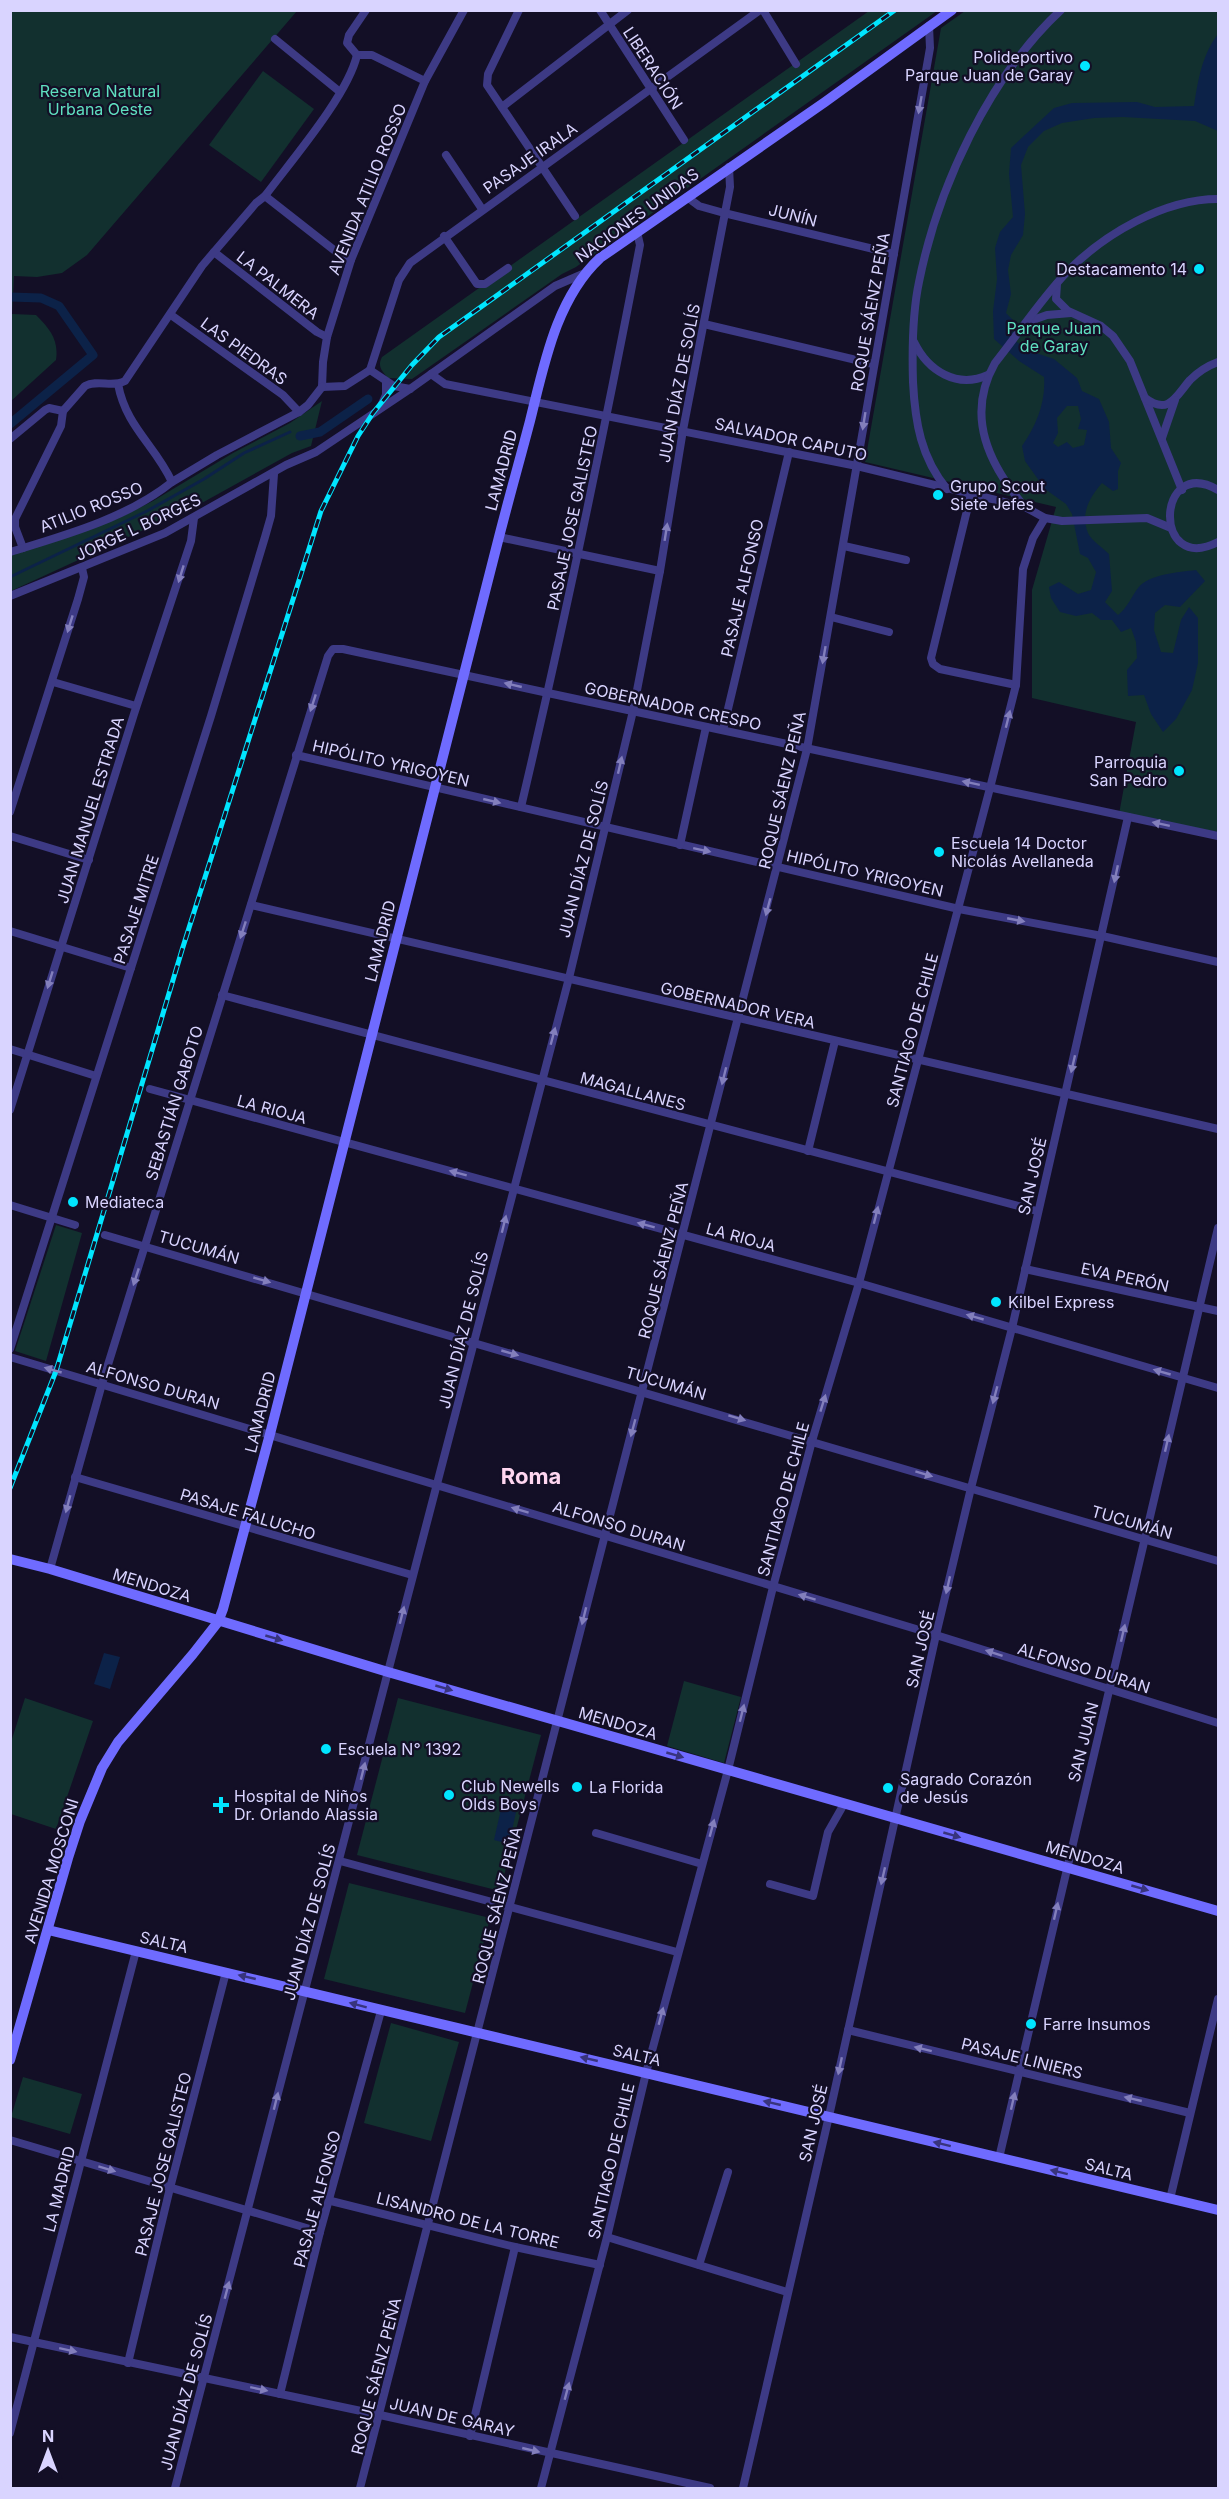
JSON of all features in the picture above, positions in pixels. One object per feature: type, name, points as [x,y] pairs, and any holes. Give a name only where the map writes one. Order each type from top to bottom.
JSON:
[{"type":"street","points":[[366,10],[346,39],[346,43],[357,55],[372,55],[425,81]]},
{"type":"street","name":"AVENIDA ATILIO ROSSO","points":[[322,387],[322,362],[327,338],[351,260],[425,81],[464,10]]},
{"type":"street","points":[[519,10],[486,80],[575,216]]},
{"type":"street","name":"LIBERACIÓN","points":[[600,10],[649,90],[684,140]]},
{"type":"street","points":[[502,107],[628,10]]},
{"type":"street","points":[[761,10],[796,64]]},
{"type":"street","name":"PASAJE IRALA","points":[[370,370],[402,272],[410,263],[444,236],[761,10]]},
{"type":"street","name":"NACIONES UNIDAS","points":[[274,474],[328,444],[555,286],[585,273],[600,258],[825,102],[952,10]]},
{"type":"street","points":[[947,489],[929,463],[922,445],[914,396],[913,339],[919,282],[933,231],[953,174],[967,145],[1008,73],[1040,30],[1061,10]]},
{"type":"street","name":"ROQUE SÁENZ PEÑA","points":[[360,2488],[604,1536],[644,1390],[682,1234],[779,867],[807,748],[930,48],[929,26]]},
{"type":"street","points":[[275,39],[340,92]]},
{"type":"street","points":[[23,548],[15,527],[15,519],[61,426],[63,411],[90,383],[118,384],[125,381],[202,266],[256,203],[265,196],[340,92],[355,65],[357,55]]},
{"type":"street","points":[[446,155],[482,209]]},
{"type":"street","name":"JUAN DÍAZ DE SOLÍS","points":[[175,2488],[569,978],[633,711],[660,571],[683,430],[730,187],[729,167]]},
{"type":"street","points":[[265,196],[339,254],[351,260]]},
{"type":"street","name":"JUNÍN","points":[[687,197],[699,206],[724,213],[894,254]]},
{"type":"street","points":[[1025,507],[994,465],[987,448],[982,410],[988,375],[1003,352],[1057,284],[1090,250],[1150,216],[1182,204],[1218,199]]},
{"type":"street","name":"PASAJE JOSE GALISTEO","points":[[521,807],[548,693],[607,416],[640,245],[637,232]]},
{"type":"street","points":[[444,236],[477,284],[485,284],[508,267]]},
{"type":"street","name":"LA PALMERA","points":[[214,252],[327,338]]},
{"type":"street","name":"LAMADRID","points":[[218,1622],[246,1527],[535,400],[560,318],[585,273]]},
{"type":"street","points":[[1057,284],[1056,299],[1063,307],[1101,326],[1113,336],[1130,361],[1182,490]]},
{"type":"street","points":[[1028,321],[1047,315],[1075,313]]},
{"type":"street","name":"LAS PIEDRAS","points":[[171,315],[284,395],[299,412]]},
{"type":"street","points":[[704,324],[873,363]]},
{"type":"street","points":[[913,339],[923,358],[943,374],[970,381],[988,375]]},
{"type":"street","points":[[1144,397],[1159,406],[1165,405],[1175,399],[1200,371],[1218,362]]},
{"type":"street","points":[[322,387],[345,386],[370,370],[394,386],[410,389]]},
{"type":"street","name":"SALVADOR CAPUTO","points":[[431,374],[445,384],[535,400],[857,466],[1025,507],[1045,518],[1062,521],[1147,518],[1171,528],[1176,536],[1191,546],[1210,546],[1218,542]]},
{"type":"street","points":[[381,407],[386,395],[386,382]]},
{"type":"street","points":[[118,384],[123,406],[141,437],[161,458],[172,482]]},
{"type":"street","name":"ATILIO ROSSO","points":[[10,552],[129,510],[217,455],[299,412],[308,405],[322,387]]},
{"type":"street","points":[[1161,440],[1175,399]]},
{"type":"street","points":[[10,439],[45,410],[49,408],[63,411]]},
{"type":"street","name":"PASAJE ALFONSO","points":[[723,730],[789,452]]},
{"type":"street","name":"JORGE L BORGES","points":[[10,596],[165,533],[274,474]]},
{"type":"street","name":"PASAJE MITRE","points":[[10,1349],[209,724],[271,516],[274,474]]},
{"type":"street","points":[[1171,528],[1168,519],[1170,506],[1182,490],[1200,484],[1218,490]]},
{"type":"street","points":[[971,494],[930,652],[933,664],[940,669],[1016,685]]},
{"type":"street","name":"SALVADOR CAPUTO","points":[[1147,518],[1170,506]]},
{"type":"street","name":"JUAN MANUEL ESTRADA","points":[[10,1110],[136,706],[191,541],[194,518]]},
{"type":"street","name":"SANTIAGO DE CHILE","points":[[541,2488],[600,2265],[677,1952],[728,1770],[773,1587],[812,1441],[859,1283],[990,788],[1016,685],[1023,569],[1033,538],[1045,518]]},
{"type":"street","points":[[499,537],[660,571]]},
{"type":"street","points":[[844,546],[906,560]]},
{"type":"street","points":[[10,812],[53,682],[84,577],[82,568]]},
{"type":"street","points":[[831,617],[889,632]]},
{"type":"street","name":"GOBERNADOR CRESPO","points":[[333,649],[343,649],[464,673],[1218,836]]},
{"type":"street","name":"SEBASTIÁN GABOTO","points":[[50,1569],[102,1384],[189,1100],[296,756],[328,656],[333,649]]},
{"type":"street","points":[[53,682],[136,706]]},
{"type":"street","points":[[680,845],[706,727]]},
{"type":"street","name":"HIPÓLITO YRIGOYEN","points":[[296,756],[959,909],[1102,936],[1218,962]]},
{"type":"street","name":"SAN JOSÉ","points":[[743,2488],[936,1635],[970,1488],[1012,1328],[1128,817]]},
{"type":"street","points":[[10,836],[89,860]]},
{"type":"street","name":"GOBERNADOR VERA","points":[[251,905],[569,978],[739,1020],[1218,1129]]},
{"type":"street","points":[[10,932],[131,968]]},
{"type":"street","name":"MAGALLANES","points":[[222,995],[1037,1211]]},
{"type":"street","points":[[808,1151],[835,1041]]},
{"type":"street","points":[[10,1049],[96,1076]]},
{"type":"street","name":"LA RIOJA","points":[[150,1089],[859,1283],[1218,1388]]},
{"type":"street","points":[[10,1205],[75,1225]]},
{"type":"street","name":"SAN JUAN","points":[[999,2158],[1218,1228]]},
{"type":"street","name":"TUCUMÁN","points":[[105,1234],[474,1343],[644,1390],[1218,1561]]},
{"type":"street","name":"EVA PERÓN","points":[[1025,1269],[1218,1311]]},
{"type":"street","name":"ALFONSO DURAN","points":[[10,1357],[936,1635],[1218,1724]]},
{"type":"street","name":"PASAJE FALUCHO","points":[[75,1477],[412,1575]]},
{"type":"street","name":"MENDOZA","points":[[10,1559],[50,1569],[388,1672],[1218,1911]]},
{"type":"street","name":"AVENIDA MOSCONI","points":[[10,2060],[80,1821],[102,1768],[118,1742],[218,1622]]},
{"type":"street","points":[[770,1884],[813,1896],[828,1832],[844,1804]]},
{"type":"street","points":[[596,1833],[702,1864]]},
{"type":"street","points":[[340,1862],[677,1952]]},
{"type":"street","name":"SALTA","points":[[48,1930],[1218,2210]]},
{"type":"street","name":"LA MADRID","points":[[10,2433],[136,1951]]},
{"type":"street","name":"PASAJE JOSE GALISTEO","points":[[128,2363],[170,2188],[226,1972]]},
{"type":"street","points":[[1170,2199],[1218,1999]]},
{"type":"street","name":"PASAJE ALFONSO","points":[[280,2394],[320,2232],[331,2200],[381,2011]]},
{"type":"street","name":"PASAJE LINIERS","points":[[848,2030],[1190,2113]]},
{"type":"street","points":[[10,2140],[320,2232]]},
{"type":"street","points":[[699,2265],[728,2172]]},
{"type":"street","name":"LISANDRO DE LA TORRE","points":[[331,2200],[428,2226],[600,2265]]},
{"type":"street","points":[[607,2237],[788,2292]]},
{"type":"street","points":[[470,2436],[515,2247]]},
{"type":"street","name":"JUAN DE GARAY","points":[[10,2337],[204,2377],[710,2488]]},
{"type":"green space","name":"Reserva Natural Urbana Oeste","points":[[11,11],[297,11],[87,255],[62,273],[37,277],[14,276],[12,314],[36,315],[52,335],[57,353],[56,360],[11,401]]},
{"type":"green space","points":[[869,11],[937,11],[576,267],[562,274],[412,379],[388,378],[384,373],[380,366],[382,357]]},
{"type":"green space","name":"Parque Juan de Garay","points":[[965,11],[1218,11],[1218,832],[1119,814],[1136,722],[1032,698],[1032,590],[1056,507],[865,462],[941,28]]},
{"type":"green space","points":[[263,71],[314,109],[261,182],[209,145]]},
{"type":"green space","points":[[322,401],[311,446],[292,453],[200,504],[11,591],[10,554],[117,519],[290,423]]},
{"type":"green space","points":[[56,1225],[82,1233],[46,1361],[15,1351]]},
{"type":"green space","points":[[684,1681],[741,1697],[724,1763],[667,1746]]},
{"type":"green space","points":[[25,1698],[93,1721],[56,1829],[11,1814],[11,1742]]},
{"type":"green space","name":"Club Newells Olds Boys","points":[[398,1698],[541,1735],[500,1891],[357,1855]]},
{"type":"green space","points":[[349,1883],[490,1918],[465,2013],[324,1979]]},
{"type":"green space","points":[[391,2023],[459,2042],[431,2141],[364,2123]]},
{"type":"green space","points":[[23,2077],[82,2094],[70,2134],[11,2117]]},
{"type":"water","points":[[1218,34],[1218,131],[1195,121],[1123,117],[1094,118],[1062,123],[1044,131],[1028,147],[1021,165],[1025,214],[1023,235],[1011,255],[1008,270],[1011,294],[1006,313],[1013,320],[1013,339],[1027,350],[1054,359],[1077,378],[1082,391],[1099,399],[1109,422],[1111,448],[1121,463],[1118,471],[1118,489],[1113,491],[1102,483],[1087,506],[1085,519],[1090,536],[1109,554],[1112,591],[1105,602],[1118,615],[1138,588],[1149,580],[1165,574],[1196,570],[1205,581],[1180,607],[1165,605],[1155,613],[1154,630],[1161,652],[1173,653],[1181,620],[1189,607],[1198,618],[1198,663],[1192,690],[1176,719],[1163,732],[1151,714],[1144,695],[1128,696],[1127,670],[1137,658],[1136,642],[1131,628],[1121,632],[1112,620],[1101,620],[1092,613],[1076,616],[1060,612],[1051,598],[1049,587],[1059,582],[1078,594],[1091,590],[1096,572],[1088,558],[1080,554],[1072,514],[1066,504],[1045,489],[1025,461],[1022,446],[1039,413],[1044,377],[1019,361],[994,339],[993,311],[997,279],[995,248],[1000,232],[1013,217],[1009,174],[1011,148],[1054,108],[1072,103],[1137,102],[1155,107],[1194,106],[1202,68]],"holes":[[[1067,406],[1078,406],[1081,419],[1078,429],[1087,430],[1084,445],[1073,448],[1067,442],[1058,447],[1053,443],[1058,433],[1057,418]]]},
{"type":"water","points":[[104,1653],[120,1657],[110,1689],[94,1684]]},
{"type":"water","points":[[501,1809],[516,1812],[509,1844],[494,1840]]},
{"type":"waterway","points":[[10,297],[41,298],[59,306],[93,355],[10,424]]},
{"type":"waterway","points":[[300,436],[320,432],[368,399]]},
{"type":"waterway","points":[[10,577],[147,511],[244,453],[290,432]]},
{"type":"railway","points":[[10,1488],[56,1371],[182,950],[321,511],[358,436],[373,413],[412,365],[439,337],[895,10]]},
{"type":"place","name":"Polideportivo Parque Juan de Garay","points":[[1085,66]]},
{"type":"place","name":"Destacamento 14","points":[[1199,269]]},
{"type":"place","name":"Grupo Scout Siete Jefes","points":[[938,495]]},
{"type":"place","name":"Parroquia San Pedro","points":[[1179,771]]},
{"type":"place","name":"Escuela 14 Doctor Nicolás Avellaneda","points":[[939,852]]},
{"type":"place","name":"Mediateca","points":[[73,1202]]},
{"type":"place","name":"Kilbel Express","points":[[996,1302]]},
{"type":"place","name":"Escuela N° 1392","points":[[326,1749]]},
{"type":"place","name":"La Florida","points":[[577,1787]]},
{"type":"place","name":"Sagrado Corazón de Jesús","points":[[888,1788]]},
{"type":"place","name":"Club Newells Olds Boys","points":[[449,1795]]},
{"type":"place","name":"Hospital de Niños Dr. Orlando Alassia","points":[[221,1805]]},
{"type":"place","name":"Farre Insumos","points":[[1031,2024]]},
{"type":"district","name":"Roma","points":[[531,1476]]}]
